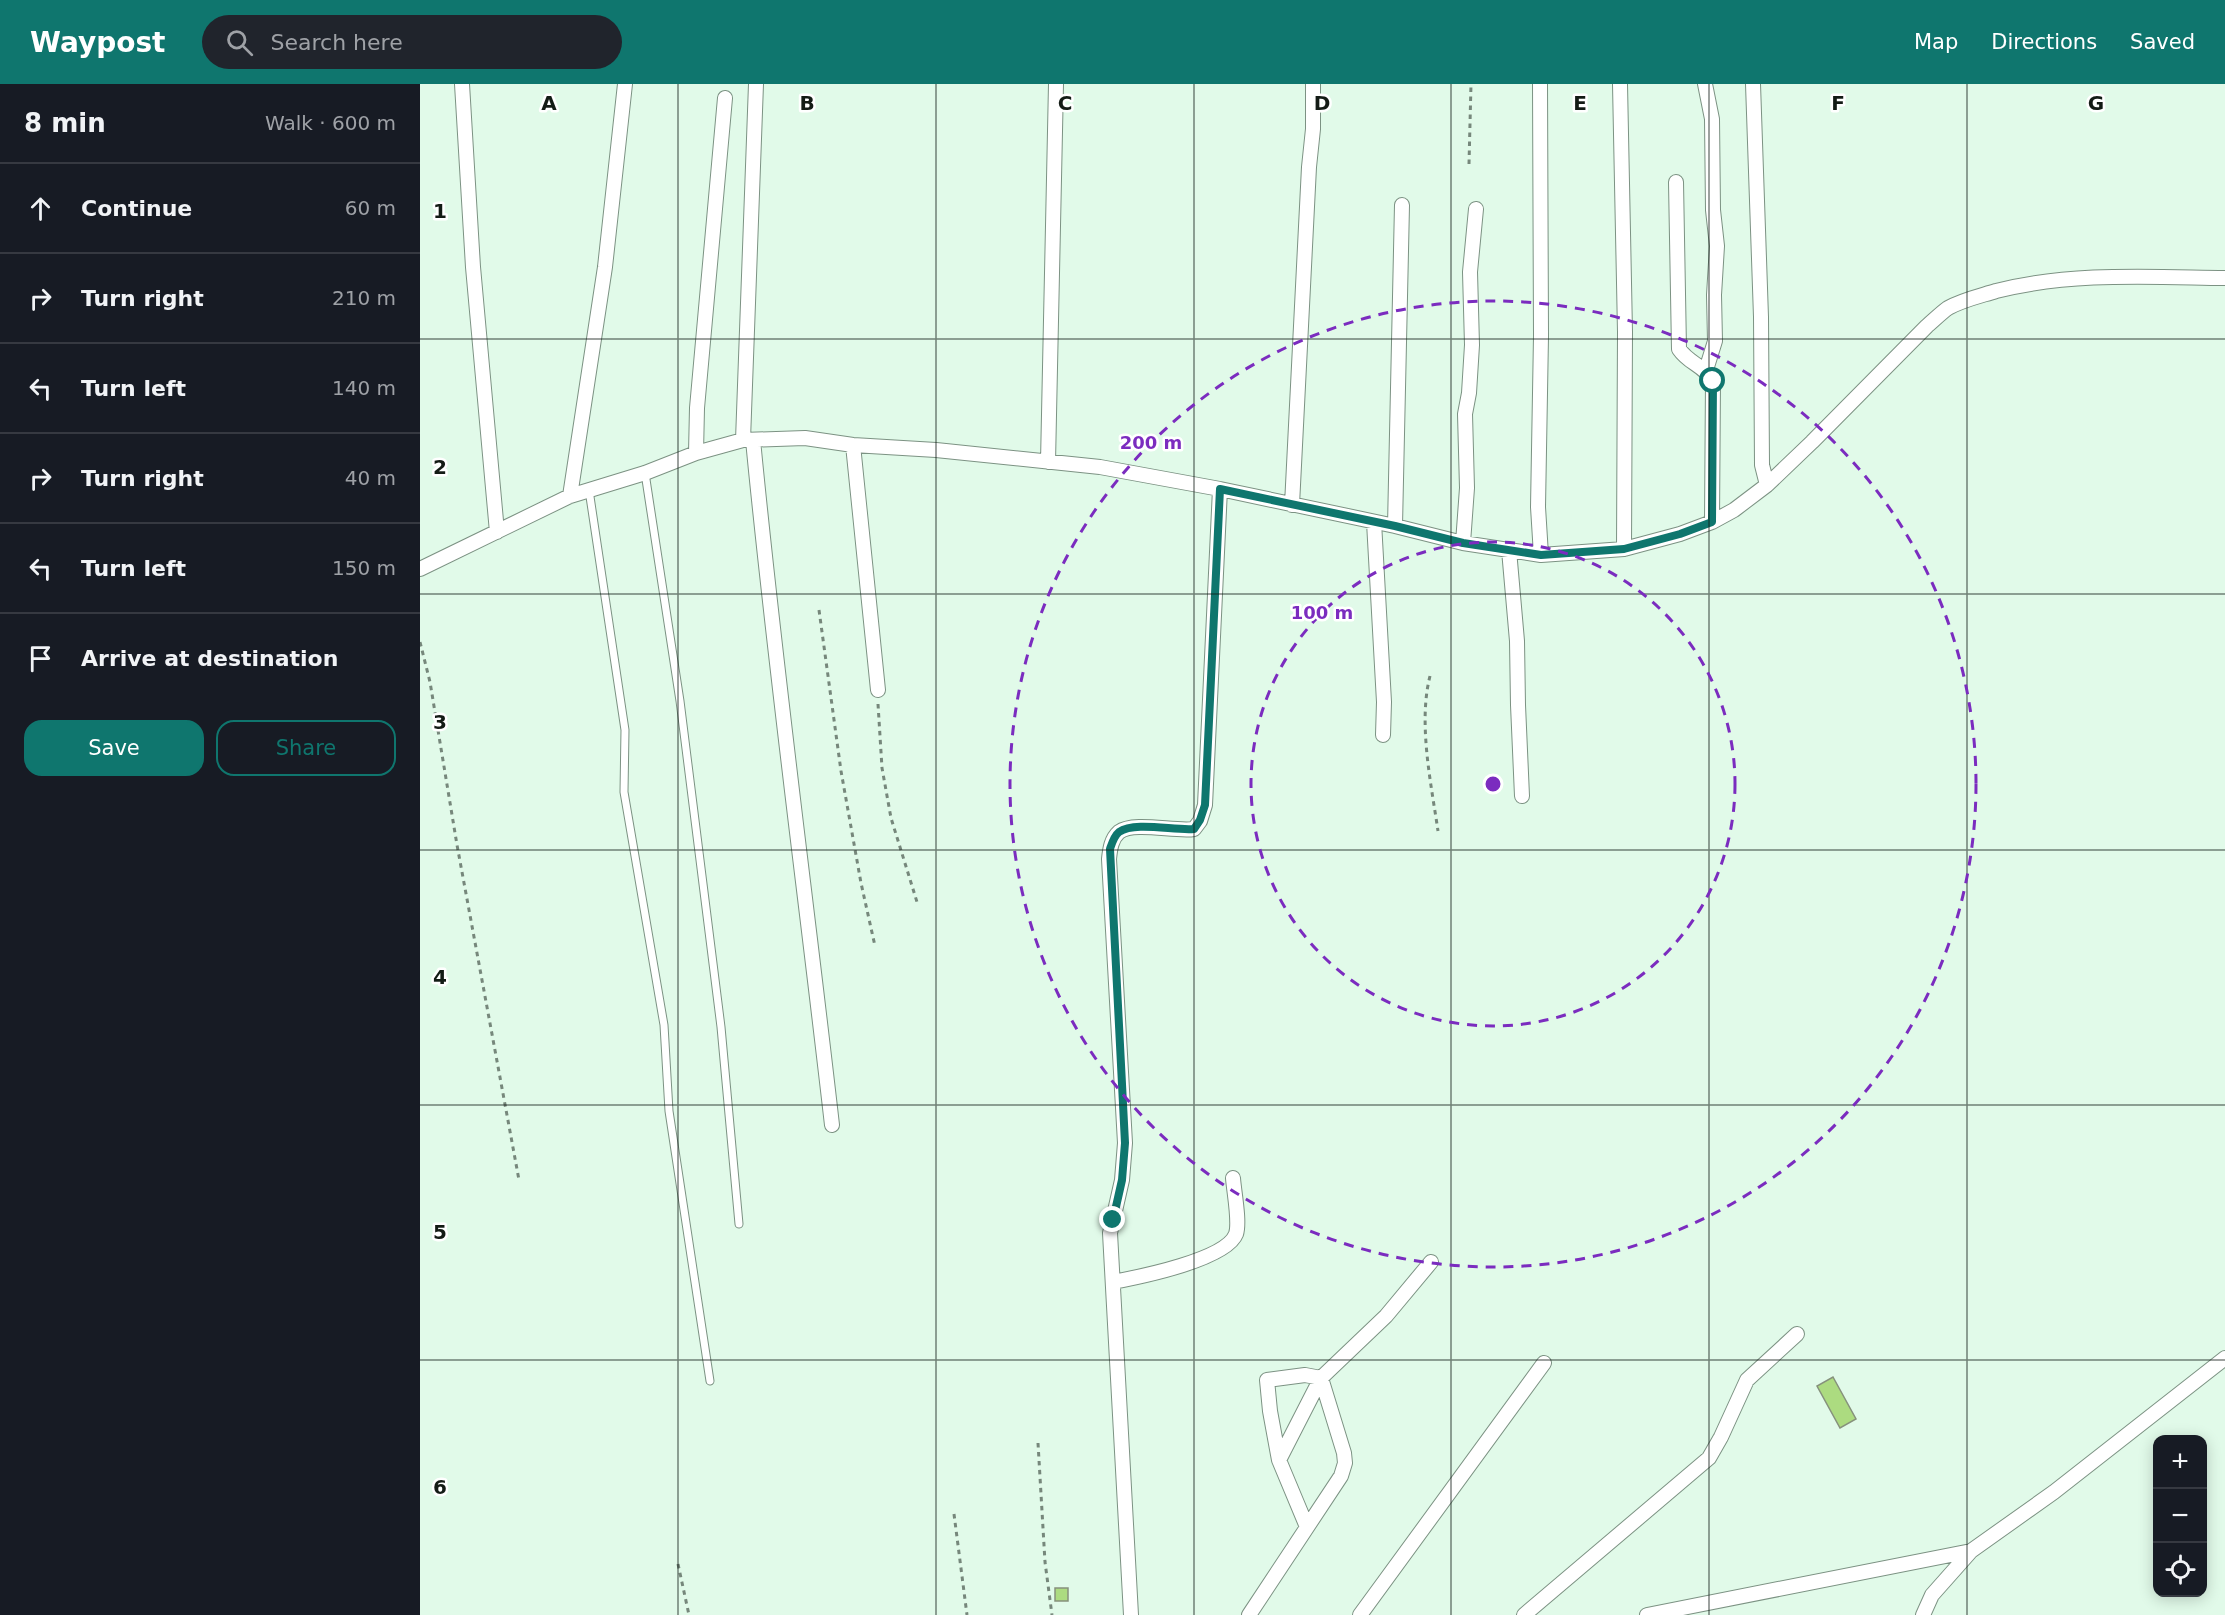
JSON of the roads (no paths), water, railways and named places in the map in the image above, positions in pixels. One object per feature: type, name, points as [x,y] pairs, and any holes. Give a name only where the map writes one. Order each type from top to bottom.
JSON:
[{"type":"street","points":[[462,84],[474,267],[497,532]]},
{"type":"street","points":[[570,496],[605,267],[625,84]]},
{"type":"street","points":[[756,84],[748,440],[784,738],[801,857],[832,1125]]},
{"type":"street","points":[[1048,462],[1056,84]]},
{"type":"street","points":[[1292,505],[1309,167],[1313,129],[1313,84]]},
{"type":"street","points":[[1540,84],[1541,391],[1538,507],[1541,555]]},
{"type":"street","points":[[1620,84],[1625,332],[1624,549]]},
{"type":"street","points":[[1705,84],[1712,119],[1713,210],[1717,246],[1714,295],[1715,341],[1706,370]]},
{"type":"street","points":[[1753,84],[1761,317],[1762,465],[1767,485]]},
{"type":"street","points":[[696,453],[697,408],[724,98]]},
{"type":"street","points":[[1676,182],[1679,349],[1685,357],[1706,370],[1713,381],[1712,522]]},
{"type":"street","points":[[1395,526],[1402,205]]},
{"type":"street","points":[[1463,543],[1467,488],[1465,414],[1469,393],[1472,345],[1470,273],[1476,209]]},
{"type":"street","points":[[420,569],[570,496],[645,473],[696,453],[748,440],[805,438],[853,445],[936,450],[1100,467],[1220,489],[1395,526],[1463,543],[1541,555],[1624,549],[1680,534],[1712,522],[1734,510],[1767,485],[1927,326],[1949,308],[2012,287],[2058,280],[2102,277],[2225,278]]},
{"type":"street","points":[[853,445],[878,690]]},
{"type":"street","points":[[1131,1615],[1110,1233],[1122,1180],[1125,1143],[1110,849],[1119,832],[1129,828],[1194,829],[1203,813],[1220,489]]},
{"type":"street","points":[[1374,522],[1384,702],[1383,735]]},
{"type":"street","points":[[1509,550],[1517,641],[1522,796]]},
{"type":"street","points":[[1113,1282],[1186,1265],[1230,1245],[1237,1232],[1233,1178]]},
{"type":"street","points":[[1279,1460],[1321,1378],[1386,1316],[1431,1262]]},
{"type":"street","points":[[1524,1615],[1709,1458],[1747,1380],[1797,1334]]},
{"type":"street","points":[[1923,1615],[1932,1594],[1971,1551],[2054,1492],[2225,1358]]},
{"type":"street","points":[[1360,1615],[1544,1363]]},
{"type":"street","points":[[1307,1527],[1279,1460],[1267,1380],[1305,1375],[1321,1378]]},
{"type":"street","points":[[1249,1615],[1341,1476],[1345,1463],[1321,1378]]},
{"type":"street","points":[[1647,1615],[1971,1551]]},
{"type":"lane","points":[[645,473],[680,701],[722,1027],[739,1224]]},
{"type":"lane","points":[[589,490],[625,730],[624,792],[664,1025],[669,1111],[710,1381]]}]
